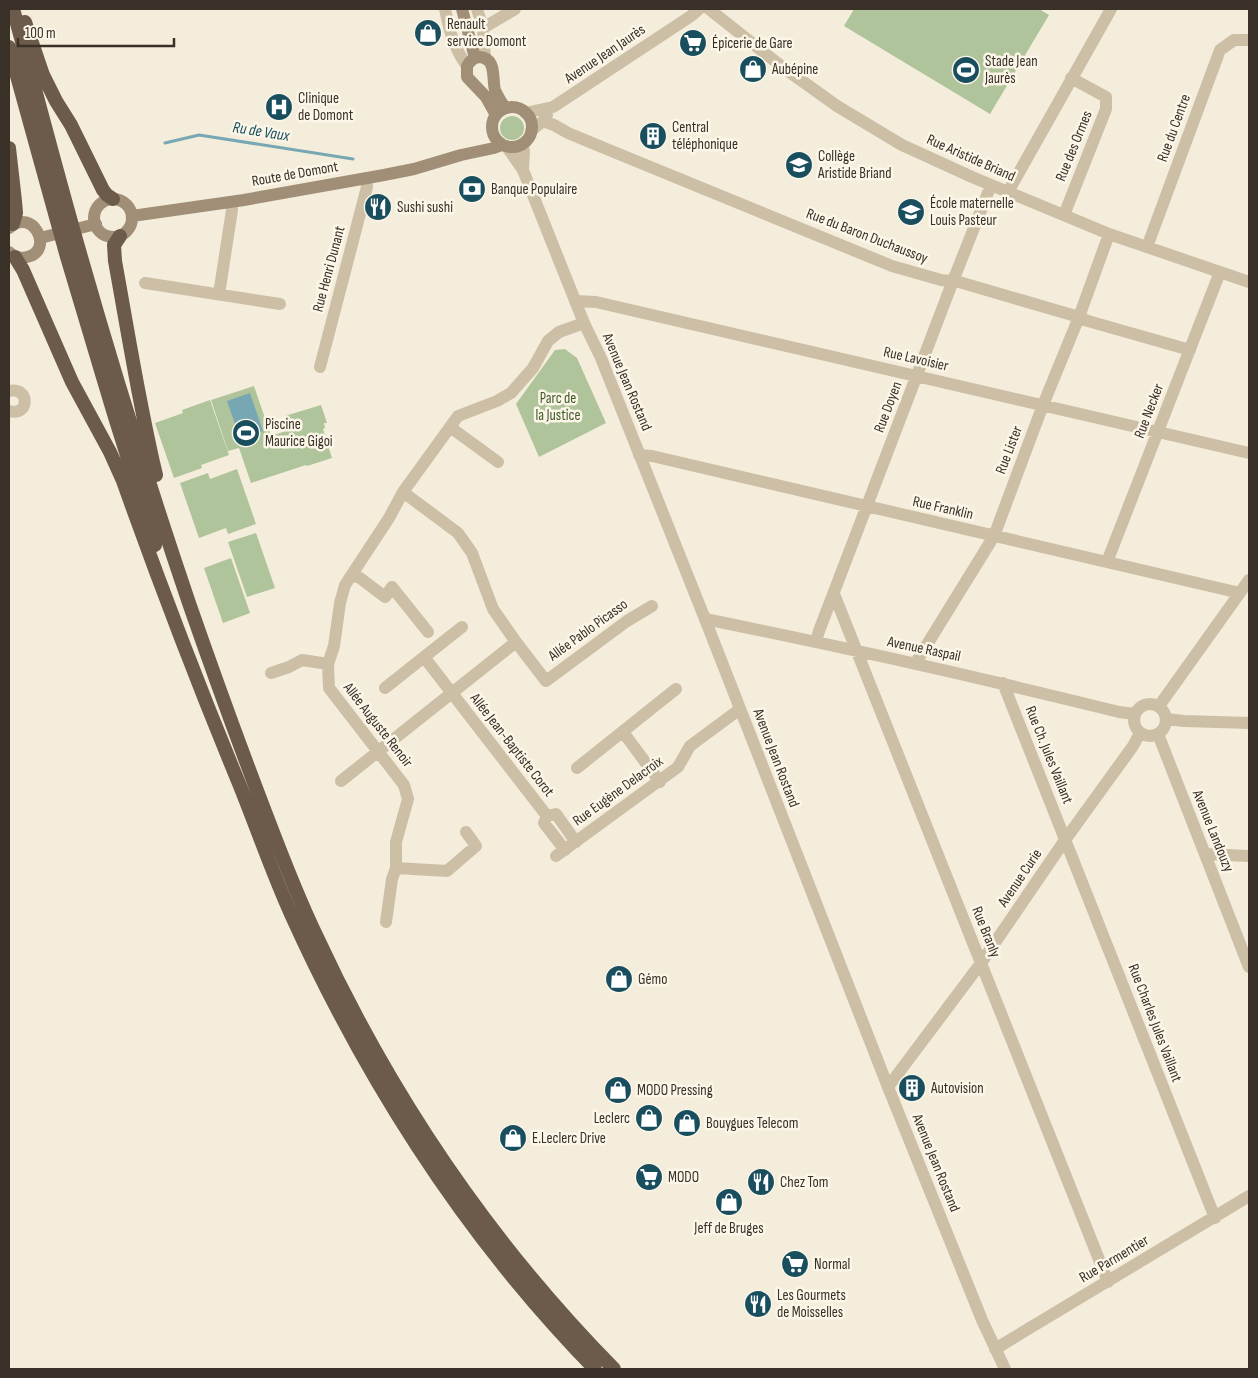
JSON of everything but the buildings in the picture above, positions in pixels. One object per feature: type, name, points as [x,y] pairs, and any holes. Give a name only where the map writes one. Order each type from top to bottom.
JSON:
[{"type":"highway","points":[[13,9],[59,203]]},
{"type":"highway","points":[[21,9],[43,75],[71,125],[103,190],[113,199]]},
{"type":"highway","points":[[9,47],[59,203],[114,414],[158,554],[205,690],[250,811]]},
{"type":"highway","points":[[9,148],[16,201],[16,213],[11,226]]},
{"type":"highway","points":[[120,236],[114,245],[115,261],[149,446],[156,477],[209,661]]},
{"type":"highway","points":[[11,254],[23,270],[72,382],[110,452],[123,481],[198,683],[289,911],[311,958],[361,1052],[400,1118],[454,1198],[491,1250],[546,1316],[595,1369]]},
{"type":"highway","points":[[74,256],[209,661],[284,859],[312,926],[380,1060],[412,1114],[449,1170],[536,1284],[614,1369]]},
{"type":"highway","points":[[566,1318],[621,1369]]},
{"type":"main road","points":[[462,9],[476,61],[468,77],[500,112]]},
{"type":"main road","points":[[476,61],[493,68],[493,81],[500,112]]},
{"type":"main road","points":[[517,108],[525,113],[530,119],[531,131],[529,138],[522,144],[513,147],[505,146],[495,138],[492,131],[492,122],[500,112],[517,108]]},
{"type":"main road","name":"Route de Domont","points":[[461,155],[482,141],[492,131]]},
{"type":"main road","name":"Route de Domont","points":[[132,216],[230,202],[414,169],[461,155],[505,146]]},
{"type":"main road","points":[[113,199],[122,201],[127,205],[132,216],[129,228],[125,233],[114,237],[102,233],[98,229],[94,218],[99,206],[103,202],[113,199]]},
{"type":"main road","points":[[11,226],[21,222],[32,224],[39,233],[40,238],[35,253],[26,258],[11,254]]},
{"type":"main road","points":[[40,238],[96,224]]},
{"type":"street","points":[[445,9],[449,32],[459,55],[476,61],[483,28],[477,9]]},
{"type":"street","points":[[483,28],[515,9]]},
{"type":"street","name":"Avenue Jean Jaurès","points":[[525,113],[553,107],[692,16],[699,9]]},
{"type":"street","name":"Rue Aristide Briand","points":[[708,9],[780,66],[837,106],[902,144],[991,185],[1109,234],[1249,282]]},
{"type":"street","points":[[1008,192],[1111,9]]},
{"type":"street","name":"Rue du Centre","points":[[1147,247],[1220,50],[1234,40],[1249,40]]},
{"type":"street","name":"Rue des Ormes","points":[[1064,215],[1106,109],[1106,97],[1071,78]]},
{"type":"street","name":"Avenue Jean Jaurès","points":[[531,131],[544,121],[553,107]]},
{"type":"street","name":"Rue du Baron Duchaussoy","points":[[544,121],[554,124],[584,140],[892,266],[941,280],[953,281],[1190,350]]},
{"type":"street","name":"Avenue Jean Rostand","points":[[522,144],[524,151],[523,170]]},
{"type":"street","name":"Avenue Jean Rostand","points":[[505,146],[523,170],[584,323],[601,358],[888,1087],[979,1313],[1001,1362]]},
{"type":"street","name":"Rue Henri Dunant","points":[[320,367],[367,187],[366,178]]},
{"type":"street","name":"Rue Doyen","points":[[816,642],[991,185]]},
{"type":"street","points":[[219,294],[232,210],[230,202]]},
{"type":"street","name":"Rue Lister","points":[[915,664],[994,536],[1043,405],[1079,317],[1109,234]]},
{"type":"street","name":"Rue Necker","points":[[1107,562],[1220,272]]},
{"type":"street","points":[[145,283],[280,304]]},
{"type":"street","name":"Rue Lavoisier","points":[[575,301],[596,302],[1249,453]]},
{"type":"street","name":"Allée Auguste Renoir","points":[[386,922],[392,879],[396,868],[396,842],[408,799],[404,785],[330,688],[328,664],[334,646],[342,594],[345,585],[389,518],[403,492],[458,416],[497,401],[511,393],[533,368],[548,341],[559,332],[584,323]]},
{"type":"street","points":[[9,391],[19,391],[25,400],[24,406],[20,410],[14,413],[9,412]]},
{"type":"street","points":[[450,427],[498,462]]},
{"type":"street","name":"Rue Franklin","points":[[639,454],[1240,593]]},
{"type":"street","name":"Allée Pablo Picasso","points":[[403,492],[458,533],[472,553],[493,609],[546,681],[627,621],[652,606]]},
{"type":"street","points":[[352,575],[360,578],[385,597],[392,588],[428,632]]},
{"type":"street","points":[[1159,706],[1249,580]]},
{"type":"street","name":"Rue Branly","points":[[834,594],[1108,1282]]},
{"type":"street","name":"Avenue Raspail","points":[[705,619],[1003,683],[1119,712],[1135,714]]},
{"type":"street","points":[[385,688],[462,627]]},
{"type":"street","points":[[342,781],[516,642]]},
{"type":"street","name":"Allée Jean-Baptiste Corot","points":[[424,657],[547,816]]},
{"type":"street","points":[[271,673],[302,660],[328,664]]},
{"type":"street","name":"Rue Ch. Jules Vaillant","points":[[1003,683],[1065,840]]},
{"type":"street","points":[[577,768],[676,689]]},
{"type":"street","points":[[1145,705],[1159,706],[1163,710],[1166,719],[1164,728],[1158,734],[1149,736],[1140,733],[1135,725],[1135,714],[1145,705]]},
{"type":"street","name":"Rue Eugène Delacroix","points":[[560,853],[660,782],[678,767],[690,746],[740,709]]},
{"type":"street","points":[[1166,719],[1249,723]]},
{"type":"street","points":[[622,732],[660,782]]},
{"type":"street","name":"Avenue Curie","points":[[888,1087],[981,963],[1140,733]]},
{"type":"street","name":"Avenue Landouzy","points":[[1158,734],[1249,967]]},
{"type":"street","name":"Allée Jean-Baptiste Corot","points":[[547,816],[556,814],[576,842]]},
{"type":"street","name":"Allée Jean-Baptiste Corot","points":[[547,816],[544,823],[560,853]]},
{"type":"street","points":[[396,868],[447,871],[476,846],[466,832]]},
{"type":"street","name":"Rue Charles Jules Vaillant","points":[[1065,840],[1215,1218]]},
{"type":"street","points":[[1205,854],[1249,856]]},
{"type":"street","name":"Rue Parmentier","points":[[1001,1362],[1108,1282],[1249,1196]]},
{"type":"green space","name":"Stade Jean Jaurès","points":[[854,9],[1039,9],[1049,15],[990,114],[844,26]]},
{"type":"green space","points":[[512,116],[520,120],[524,128],[520,136],[512,140],[504,136],[500,128],[504,120]]},
{"type":"green space","name":"Parc de la Justice","points":[[565,349],[577,358],[606,423],[539,457],[516,404],[555,350]]},
{"type":"green space","name":"Piscine Maurice Gigoi","points":[[254,386],[271,436],[289,430],[285,416],[321,405],[327,423],[324,423],[325,428],[323,429],[332,458],[251,483],[239,448],[228,451],[211,400]]},
{"type":"green space","points":[[210,400],[229,455],[201,465],[202,468],[174,478],[155,423],[183,413],[182,410]]},
{"type":"green space","points":[[237,469],[256,524],[228,534],[226,528],[199,538],[180,483],[208,473],[210,479]]},
{"type":"green space","points":[[256,533],[275,588],[247,597],[228,542]]},
{"type":"green space","points":[[231,558],[250,613],[223,623],[204,568]]},
{"type":"water","points":[[250,393],[263,431],[240,438],[227,401]]},
{"type":"waterway","name":"Ru de Vaux","points":[[165,143],[199,135],[353,159]]},
{"type":"place","name":"Renault service Domont","points":[[428,33]]},
{"type":"place","name":"Épicerie de Gare","points":[[693,43]]},
{"type":"place","name":"Aubépine","points":[[753,69]]},
{"type":"place","name":"Stade Jean Jaurès","points":[[966,70]]},
{"type":"place","name":"Clinique de Domont","points":[[279,107]]},
{"type":"place","name":"Central téléphonique","points":[[653,136]]},
{"type":"place","name":"Collège Aristide Briand","points":[[799,165]]},
{"type":"place","name":"Banque Populaire","points":[[472,189]]},
{"type":"place","name":"Sushi sushi","points":[[378,207]]},
{"type":"place","name":"École maternelle Louis Pasteur","points":[[911,212]]},
{"type":"place","name":"Piscine Maurice Gigoi","points":[[246,433]]},
{"type":"place","name":"Gémo","points":[[619,979]]},
{"type":"place","name":"Autovision","points":[[912,1088]]},
{"type":"place","name":"MODO Pressing","points":[[618,1090]]},
{"type":"place","name":"Leclerc","points":[[649,1118]]},
{"type":"place","name":"Bouygues Telecom","points":[[687,1123]]},
{"type":"place","name":"E.Leclerc Drive","points":[[513,1138]]},
{"type":"place","name":"MODO","points":[[649,1177]]},
{"type":"place","name":"Chez Tom","points":[[761,1182]]},
{"type":"place","name":"Jeff de Bruges","points":[[729,1202]]},
{"type":"place","name":"Normal","points":[[795,1264]]},
{"type":"place","name":"Les Gourmets de Moisselles","points":[[758,1304]]}]
